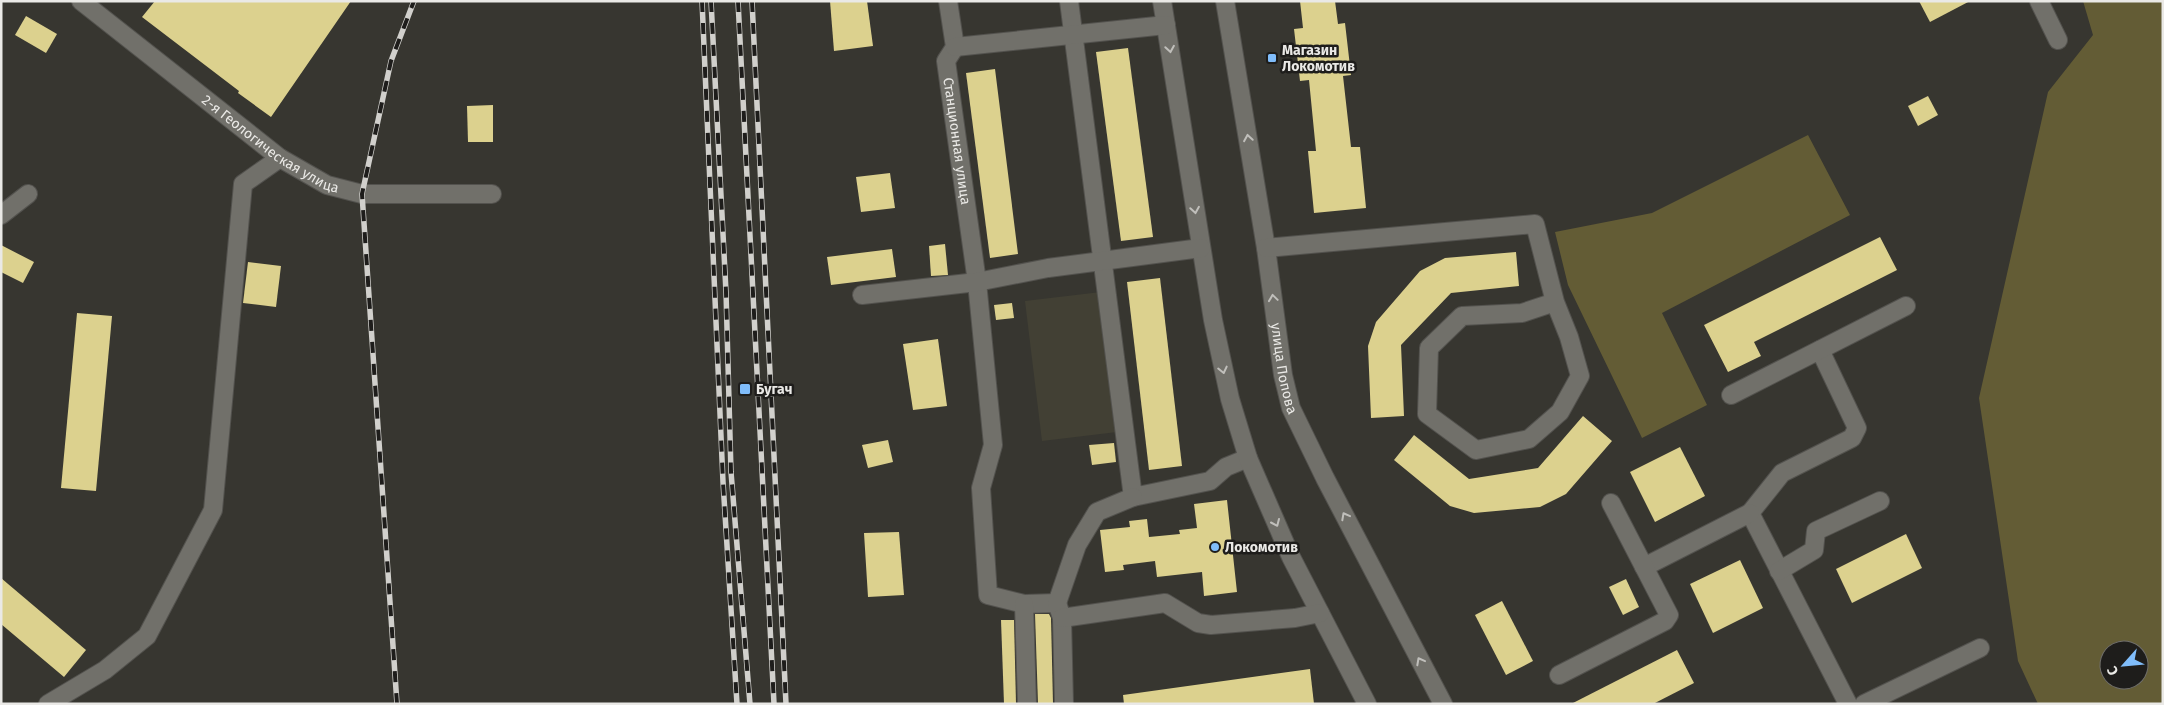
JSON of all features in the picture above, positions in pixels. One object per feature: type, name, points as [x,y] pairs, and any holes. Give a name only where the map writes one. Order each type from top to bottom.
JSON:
[{"type":"street","name":"Станционная улица","points":[[948,1],[955,47],[946,60],[977,282],[993,445],[981,488],[988,595],[1024,604]]},
{"type":"street","points":[[1069,1],[1133,497]]},
{"type":"street","points":[[1162,1],[1201,248],[1220,358],[1230,399],[1248,458],[1290,557],[1367,704]]},
{"type":"street","name":"улица Попова","points":[[1225,1],[1266,248],[1283,375],[1291,408],[1325,478],[1443,704]]},
{"type":"street","points":[[2039,1],[2058,40]]},
{"type":"street","name":"2-я Геологическая улица","points":[[86,2],[280,158],[327,185],[362,194],[492,194]]},
{"type":"street","points":[[955,47],[1166,25]]},
{"type":"street","points":[[48,704],[105,670],[147,636],[212,510],[243,184],[280,158]]},
{"type":"street","points":[[1,215],[28,194]]},
{"type":"street","points":[[1266,248],[1535,224],[1555,302],[1569,337],[1580,376],[1560,412],[1529,440],[1476,450],[1427,414],[1429,348],[1462,316],[1522,313],[1555,302]]},
{"type":"street","points":[[862,295],[977,282],[1048,268],[1201,248]]},
{"type":"street","points":[[1731,396],[1906,306]]},
{"type":"street","points":[[1644,568],[1750,513],[1782,473],[1852,438],[1857,428],[1820,350]]},
{"type":"street","points":[[1064,704],[1060,610],[1077,545],[1096,512],[1133,497],[1210,481],[1226,467],[1248,458]]},
{"type":"street","points":[[1779,571],[1814,550],[1816,531],[1880,501]]},
{"type":"street","points":[[1559,675],[1665,621],[1668,615],[1611,503]]},
{"type":"street","points":[[1750,513],[1848,704]]},
{"type":"street","points":[[1027,704],[1024,604],[1060,610],[1166,602],[1198,623],[1211,625],[1295,618],[1320,613]]},
{"type":"street","points":[[1864,704],[1980,648]]},
{"type":"shaded area","points":[[2083,1],[2163,1],[2163,704],[2038,704],[2018,661],[1979,398],[2048,92],[2093,35]]},
{"type":"shaded area","points":[[1808,135],[1850,215],[1662,313],[1707,405],[1642,438],[1568,285],[1555,232],[1652,213]]},
{"type":"shaded area","points":[[1101,292],[1117,432],[1042,441],[1025,301]]},
{"type":"building","points":[[155,1],[351,1],[271,117],[142,17]]},
{"type":"building","points":[[830,1],[867,1],[873,46],[834,51]]},
{"type":"building","points":[[1300,1],[1335,1],[1338,24],[1345,23],[1351,75],[1343,76],[1351,147],[1360,147],[1366,208],[1314,213],[1308,151],[1316,151],[1309,80],[1300,81],[1294,29],[1303,28]]},
{"type":"building","points":[[1919,1],[1970,1],[1930,22]]},
{"type":"building","points":[[26,16],[57,34],[46,53],[15,35]]},
{"type":"building","points":[[1128,48],[1153,237],[1121,241],[1096,52]]},
{"type":"building","points":[[995,69],[1018,254],[990,258],[966,73]]},
{"type":"building","points":[[1928,96],[1938,115],[1918,126],[1908,106]]},
{"type":"building","points":[[493,105],[493,142],[468,142],[467,106]]},
{"type":"building","points":[[890,173],[895,208],[861,212],[856,177]]},
{"type":"building","points":[[1880,237],[1897,270],[1754,342],[1761,356],[1728,372],[1704,325]]},
{"type":"building","points":[[945,244],[948,275],[931,276],[929,246]]},
{"type":"building","points":[[1,245],[34,262],[23,283],[1,272]]},
{"type":"building","points":[[892,249],[896,277],[831,285],[827,257]]},
{"type":"building","points":[[1516,252],[1519,286],[1451,293],[1401,345],[1404,416],[1371,418],[1368,346],[1376,322],[1420,271],[1445,258]]},
{"type":"building","points":[[248,262],[281,266],[276,307],[243,303]]},
{"type":"building","points":[[1160,278],[1182,466],[1149,470],[1127,282]]},
{"type":"building","points":[[1012,303],[1014,318],[996,320],[994,305]]},
{"type":"building","points":[[77,313],[112,316],[96,491],[61,488]]},
{"type":"building","points":[[938,339],[947,406],[913,410],[903,344]]},
{"type":"building","points":[[1583,416],[1612,441],[1566,494],[1540,507],[1474,513],[1450,506],[1394,460],[1414,435],[1469,479],[1538,468]]},
{"type":"building","points":[[888,440],[893,462],[868,468],[862,445]]},
{"type":"building","points":[[1114,443],[1116,462],[1092,465],[1089,445]]},
{"type":"building","points":[[1680,447],[1705,496],[1655,522],[1630,472]]},
{"type":"building","points":[[1227,500],[1237,592],[1204,596],[1202,572],[1157,577],[1155,561],[1123,565],[1124,570],[1105,572],[1100,530],[1130,527],[1129,521],[1147,519],[1149,537],[1180,534],[1179,530],[1197,528],[1194,504]]},
{"type":"building","points":[[899,532],[904,595],[868,597],[864,533]]},
{"type":"building","points":[[1906,534],[1922,568],[1852,603],[1836,569]]},
{"type":"building","points":[[1740,560],[1763,608],[1713,633],[1690,584]]},
{"type":"building","points":[[1,578],[86,650],[64,677],[1,624]]},
{"type":"building","points":[[1626,579],[1639,607],[1623,615],[1609,587]]},
{"type":"building","points":[[1502,601],[1533,661],[1506,675],[1475,615]]},
{"type":"building","points":[[1035,614],[1049,614],[1051,618],[1053,704],[1038,704]]},
{"type":"building","points":[[1001,620],[1014,620],[1016,704],[1004,704]]},
{"type":"building","points":[[1677,650],[1694,683],[1653,704],[1571,704]]},
{"type":"building","points":[[1310,669],[1314,704],[1124,704],[1123,695]]},
{"type":"railway","points":[[397,704],[362,194],[391,61],[414,1]]},
{"type":"railway","points":[[702,1],[723,482],[737,704]]},
{"type":"railway","points":[[711,1],[726,292],[731,472],[750,704]]},
{"type":"railway","points":[[738,1],[774,704]]},
{"type":"railway","points":[[752,1],[786,704]]},
{"type":"place","name":"Магазин Локомотив","points":[[1272,58]]},
{"type":"place","name":"Бугач","points":[[745,389]]},
{"type":"place","name":"Локомотив","points":[[1215,547]]}]
